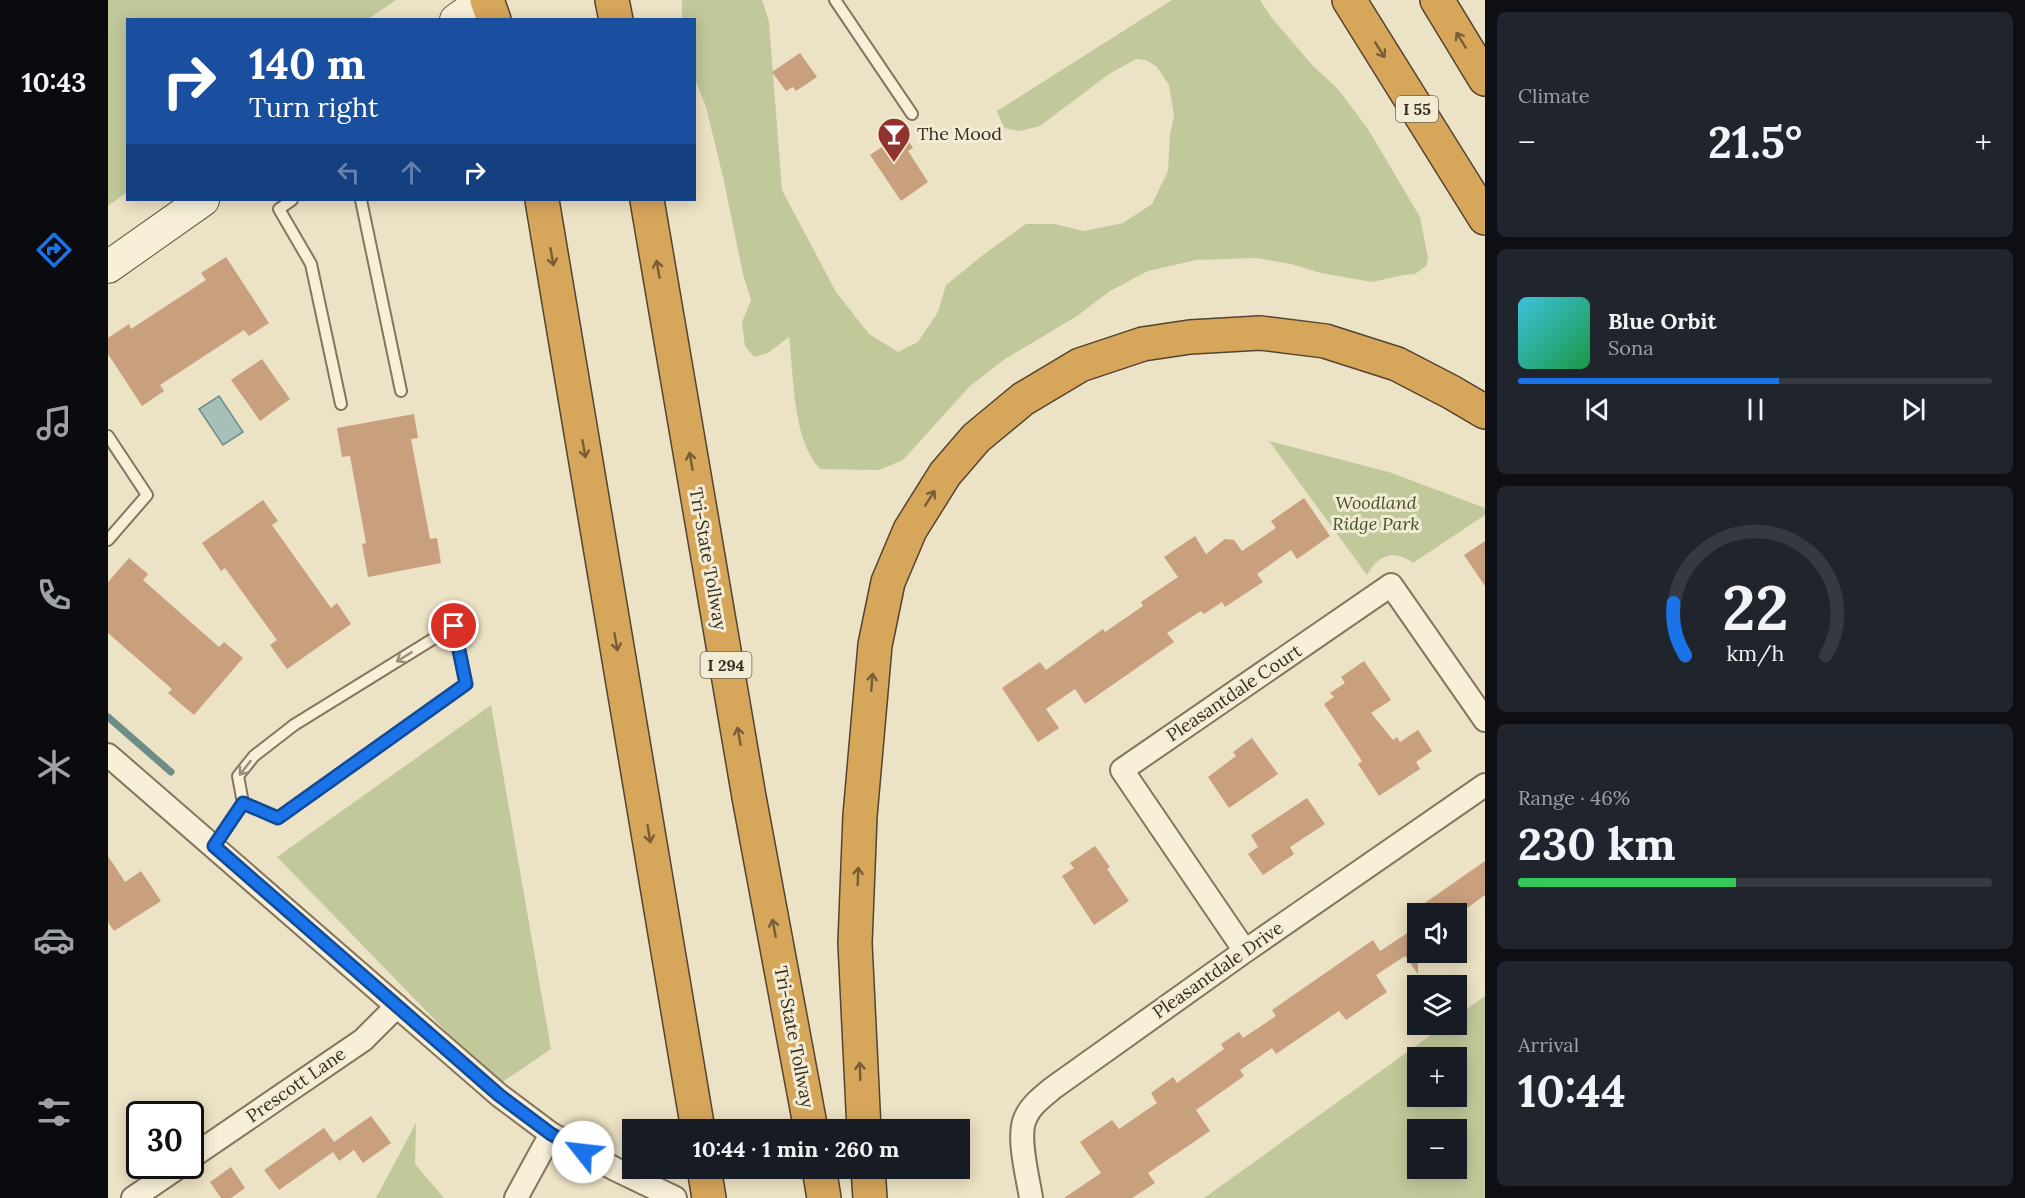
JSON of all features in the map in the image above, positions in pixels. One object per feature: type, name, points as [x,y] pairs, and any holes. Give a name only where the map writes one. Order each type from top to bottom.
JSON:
[{"type":"highway","points":[[486,0],[493,18]]},
{"type":"highway","points":[[508,0],[512,18]]},
{"type":"highway","points":[[612,0],[616,18]]},
{"type":"highway","name":"I 55","points":[[1349,0],[1485,218]]},
{"type":"highway","points":[[1437,0],[1485,79]]},
{"type":"highway","points":[[542,201],[696,1119]]},
{"type":"highway","name":"Tri-State Tollway","points":[[646,201],[749,797],[810,1119]]},
{"type":"highway","points":[[863,1119],[855,944],[860,816],[876,645],[888,582],[910,530],[945,474],[975,438],[1023,399],[1080,365],[1143,344],[1190,337],[1260,333],[1325,341],[1397,364],[1485,412]]},
{"type":"highway","points":[[706,1179],[709,1198]]},
{"type":"highway","points":[[821,1179],[824,1198]]},
{"type":"highway","points":[[868,1179],[870,1198]]},
{"type":"main road","points":[[459,18],[486,0]]},
{"type":"main road","points":[[108,267],[202,201]]},
{"type":"street","name":"Pleasantdale Court","points":[[1245,951],[1122,770],[1391,585],[1485,720]]},
{"type":"street","points":[[108,755],[499,1095],[551,1134],[675,1198]]},
{"type":"street","name":"Pleasantdale Drive","points":[[1031,1198],[1023,1141],[1024,1120],[1034,1104],[1245,951],[1485,785]]},
{"type":"street","name":"Prescott Lane","points":[[204,1148],[363,1040],[397,1006]]},
{"type":"street","points":[[516,1198],[551,1134]]},
{"type":"street","points":[[133,1198],[161,1179]]},
{"type":"lane","points":[[835,0],[912,114]]},
{"type":"lane","points":[[291,201],[279,209],[311,264],[341,404]]},
{"type":"lane","points":[[361,201],[401,391]]},
{"type":"lane","points":[[108,436],[147,495],[108,540]]},
{"type":"lane","points":[[214,846],[243,803],[238,776],[254,756],[294,725],[454,626],[466,684],[278,818],[243,803]]},
{"type":"green space","points":[[108,0],[396,0],[369,18],[126,18],[126,193],[108,206]]},
{"type":"green space","points":[[682,0],[762,0],[769,22],[782,190],[836,292],[869,334],[898,352],[918,342],[938,312],[946,285],[1026,224],[1054,224],[1084,231],[1123,223],[1152,204],[1168,171],[1170,135],[1174,116],[1169,85],[1157,67],[1146,60],[1136,59],[1109,74],[1040,126],[1019,131],[1004,128],[997,111],[1172,0],[1260,0],[1271,17],[1313,66],[1338,89],[1368,129],[1420,217],[1428,258],[1426,266],[1415,274],[1372,282],[1256,258],[1196,260],[1148,271],[1110,291],[1077,316],[1005,359],[970,386],[903,460],[879,470],[820,469],[804,441],[799,424],[789,337],[768,353],[754,357],[745,346],[742,322],[751,300],[743,274],[706,107],[696,82],[696,18],[682,18]]},
{"type":"green space","name":"Woodland Ridge Park","points":[[1269,441],[1389,472],[1485,508],[1485,515],[1413,563],[1399,556],[1387,556],[1376,563],[1367,575]]},
{"type":"green space","points":[[491,705],[551,1049],[498,1085],[277,857]]},
{"type":"green space","points":[[1485,996],[1485,1198],[1204,1198],[1407,1052],[1407,1107],[1467,1107],[1467,1047],[1414,1047],[1431,1035],[1467,1035],[1467,1009]]},
{"type":"green space","points":[[416,1123],[415,1164],[444,1198],[376,1198]]},
{"type":"water","points":[[219,396],[243,432],[223,445],[199,409]]},
{"type":"building","points":[[800,53],[817,77],[796,91],[793,87],[786,91],[772,72]]},
{"type":"building","points":[[903,133],[913,148],[908,151],[928,182],[901,201],[870,155]]},
{"type":"building","points":[[226,257],[269,323],[249,336],[244,330],[160,385],[164,391],[142,406],[108,354],[108,338],[129,324],[131,329],[206,280],[201,273]]},
{"type":"building","points":[[262,359],[290,399],[260,421],[231,380]]},
{"type":"building","points":[[414,414],[418,438],[411,439],[430,539],[437,538],[441,563],[368,577],[362,544],[366,543],[350,456],[342,457],[337,428]]},
{"type":"building","points":[[1304,498],[1330,536],[1297,559],[1291,550],[1257,574],[1263,582],[1225,607],[1222,602],[1204,614],[1201,611],[1167,633],[1174,642],[1085,704],[1075,689],[1046,709],[1059,728],[1038,742],[1002,688],[1040,662],[1046,670],[1103,629],[1105,632],[1143,606],[1141,602],[1178,577],[1164,557],[1195,536],[1206,554],[1225,539],[1234,540],[1242,551],[1276,528],[1271,521]]},
{"type":"building","points":[[263,500],[278,521],[272,525],[331,608],[337,603],[351,624],[287,669],[270,645],[277,640],[225,568],[221,571],[202,543]]},
{"type":"building","points":[[1485,541],[1485,586],[1464,555]]},
{"type":"building","points":[[129,558],[148,574],[143,580],[219,647],[224,642],[243,658],[194,715],[168,693],[172,689],[108,633],[108,582]]},
{"type":"building","points":[[1364,661],[1391,700],[1371,713],[1393,740],[1397,737],[1400,742],[1418,730],[1432,751],[1416,762],[1420,769],[1379,796],[1358,764],[1362,761],[1324,704],[1334,697],[1330,693],[1345,683],[1341,677]]},
{"type":"building","points":[[1252,738],[1278,774],[1229,808],[1208,777],[1236,756],[1233,752]]},
{"type":"building","points":[[1307,798],[1325,824],[1290,847],[1294,854],[1263,875],[1248,854],[1258,847],[1251,835]]},
{"type":"building","points":[[1095,846],[1110,867],[1107,869],[1129,901],[1094,925],[1062,876],[1074,868],[1070,863]]},
{"type":"building","points":[[108,856],[125,882],[141,871],[161,901],[114,931],[108,922]]},
{"type":"building","points":[[1485,861],[1485,895],[1467,908],[1467,903],[1425,903]]},
{"type":"building","points":[[1407,933],[1407,959],[1405,956],[1376,975],[1387,992],[1346,1020],[1339,1011],[1276,1054],[1272,1048],[1240,1070],[1244,1076],[1196,1110],[1210,1131],[1148,1173],[1155,1183],[1132,1198],[1064,1198],[1101,1173],[1080,1142],[1112,1120],[1119,1129],[1157,1103],[1151,1093],[1173,1077],[1177,1083],[1224,1049],[1221,1044],[1239,1032],[1243,1038],[1276,1016],[1272,1010],[1373,940],[1380,951]]},
{"type":"building","points":[[1410,963],[1418,963],[1418,974]]},
{"type":"building","points":[[371,1116],[391,1143],[363,1163],[354,1150],[339,1161],[333,1152],[279,1190],[264,1170],[324,1128],[334,1142]]},
{"type":"building","points":[[231,1167],[245,1188],[231,1198],[221,1198],[210,1182]]},
{"type":"waterway","points":[[108,717],[171,772]]},
{"type":"place","name":"The Mood","points":[[894,163]]},
{"type":"route","points":[[454,626],[466,684],[278,818],[243,803],[214,846],[499,1095],[551,1134],[583,1152]]}]
